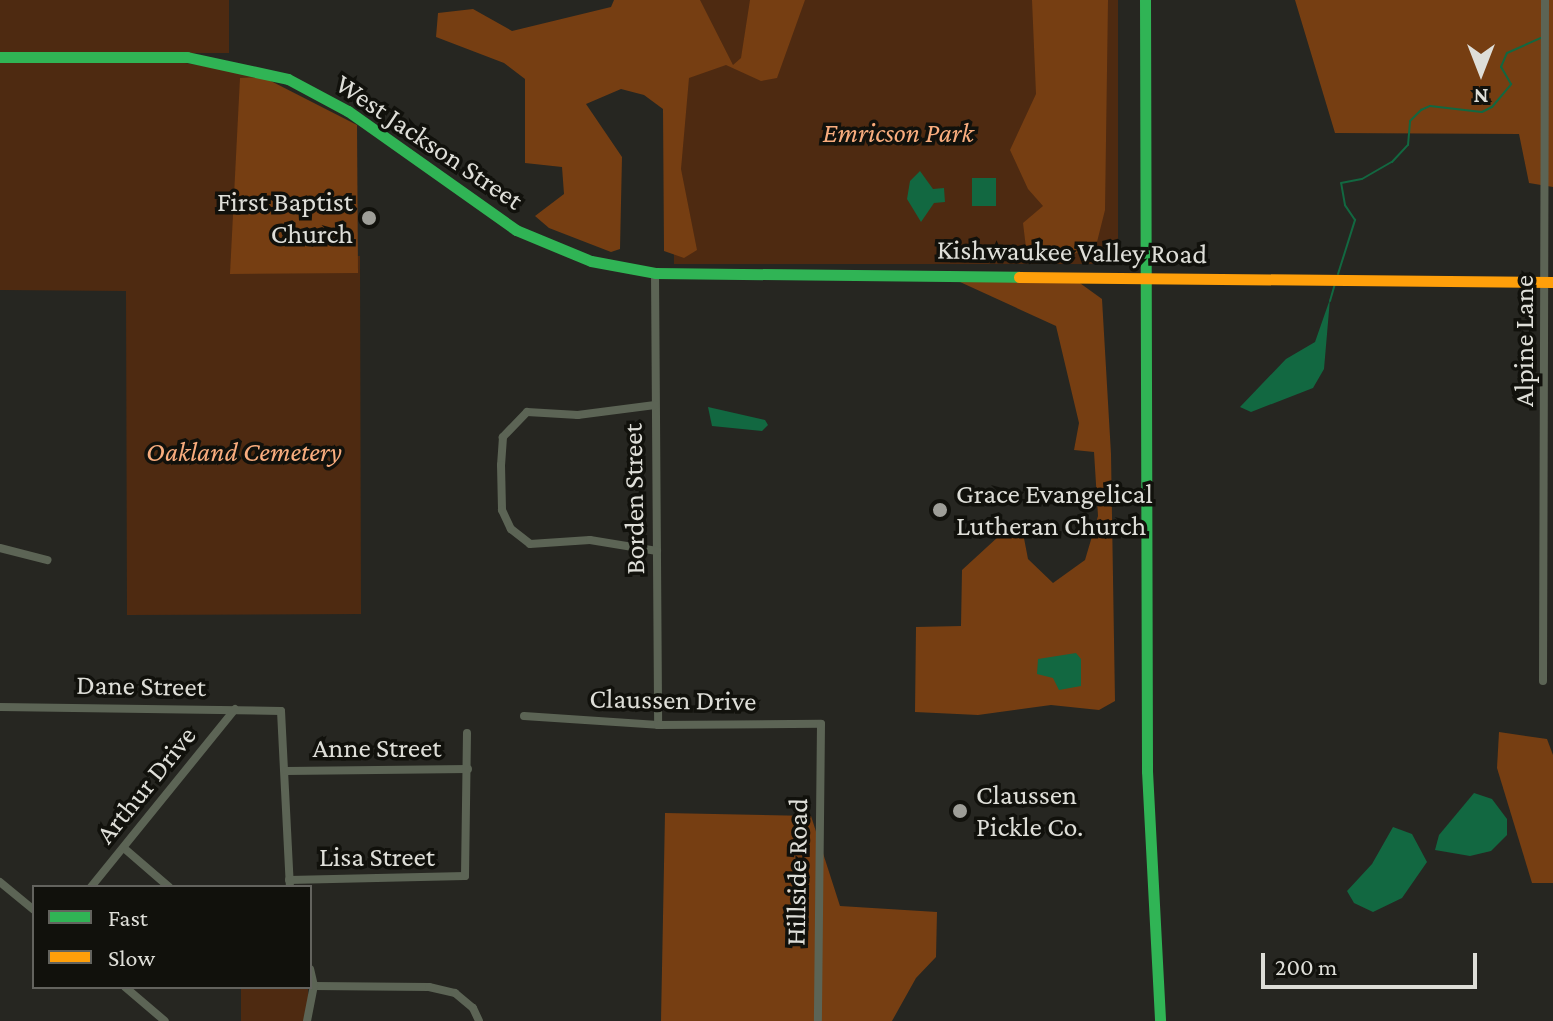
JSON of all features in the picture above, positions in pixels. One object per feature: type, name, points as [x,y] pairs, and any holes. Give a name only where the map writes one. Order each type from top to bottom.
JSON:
[{"type":"street","points":[[1145,0],[1147,771],[1160,1021]]},
{"type":"street","name":"Alpine Lane","points":[[1543,681],[1550,282],[1545,0]]},
{"type":"street","name":"West Jackson Street","points":[[0,57],[187,57],[288,79],[348,111],[504,223],[591,261]]},
{"type":"street","name":"Kishwaukee Valley Road","points":[[591,261],[655,273],[1550,282]]},
{"type":"street","name":"Borden Street","points":[[655,273],[658,725]]},
{"type":"street","points":[[655,405],[578,415],[540,409],[527,412],[503,437],[501,465],[502,510],[511,529],[530,544],[590,540],[657,551]]},
{"type":"street","points":[[0,548],[47,560]]},
{"type":"street","name":"Dane Street","points":[[0,707],[281,711],[286,771]]},
{"type":"street","name":"Arthur Drive","points":[[93,885],[125,849],[235,709]]},
{"type":"street","name":"Claussen Drive","points":[[524,716],[658,725],[821,724]]},
{"type":"street","name":"Hillside Road","points":[[818,1021],[821,724]]},
{"type":"street","points":[[467,733],[468,769]]},
{"type":"street","name":"Anne Street","points":[[286,771],[468,769]]},
{"type":"street","name":"Lisa Street","points":[[290,883],[465,876],[468,769]]},
{"type":"street","points":[[286,771],[290,883]]},
{"type":"street","points":[[125,849],[167,885]]},
{"type":"street","points":[[0,882],[32,908]]},
{"type":"street","points":[[307,1021],[314,986],[312,978]]},
{"type":"street","points":[[314,986],[429,987],[455,993],[473,1008],[479,1021]]},
{"type":"street","points":[[127,989],[165,1021]]},
{"type":"green space","points":[[0,0],[229,0],[229,53],[0,53]]},
{"type":"green space","name":"Emricson Park","points":[[674,0],[1118,0],[1118,264],[674,264]]},
{"type":"green space","name":"Oakland Cemetery","points":[[161,59],[252,74],[253,255],[360,256],[361,614],[127,615],[126,291],[0,290],[0,61]]},
{"type":"green space","points":[[241,989],[308,989],[308,1021],[241,1021]]},
{"type":"shaded area","points":[[614,0],[700,0],[733,65],[741,58],[750,0],[805,0],[777,78],[761,81],[726,65],[689,78],[681,169],[697,250],[684,258],[664,251],[663,109],[644,95],[621,89],[586,104],[622,157],[620,249],[611,252],[549,228],[535,216],[564,194],[562,167],[525,163],[525,79],[504,63],[436,37],[438,13],[473,9],[512,31],[611,7]]},
{"type":"shaded area","points":[[1032,0],[1108,0],[1105,210],[1096,246],[1056,260],[1027,256],[1023,223],[1043,206],[1028,189],[1010,150],[1036,94]]},
{"type":"shaded area","points":[[1295,0],[1553,0],[1553,187],[1529,183],[1519,134],[1335,133]]},
{"type":"shaded area","points":[[263,77],[357,125],[358,273],[230,274],[240,78]]},
{"type":"shaded area","points":[[920,171],[933,189],[944,188],[945,202],[934,203],[921,222],[907,199],[910,181]]},
{"type":"shaded area","points":[[972,178],[996,178],[996,206],[972,206]]},
{"type":"shaded area","points":[[1077,281],[1102,299],[1111,454],[1115,701],[1099,710],[1051,705],[978,715],[915,712],[916,627],[961,626],[962,570],[1011,525],[1023,533],[1028,559],[1053,583],[1085,560],[1098,516],[1094,452],[1074,450],[1079,423],[1056,326],[960,282]]},
{"type":"shaded area","points":[[1330,299],[1324,369],[1313,388],[1251,412],[1240,407],[1286,359],[1315,342]]},
{"type":"shaded area","points":[[708,407],[765,420],[768,425],[762,431],[712,426]]},
{"type":"shaded area","points":[[1076,653],[1081,659],[1081,686],[1059,690],[1053,678],[1037,674],[1038,659]]},
{"type":"shaded area","points":[[1499,732],[1547,739],[1553,755],[1553,883],[1532,883],[1497,768]]},
{"type":"shaded area","points":[[1474,793],[1492,799],[1507,819],[1507,835],[1491,851],[1470,856],[1435,850],[1439,835]]},
{"type":"shaded area","points":[[665,813],[811,816],[840,906],[937,912],[936,957],[916,978],[892,1021],[661,1021]]},
{"type":"shaded area","points":[[1393,827],[1412,834],[1427,862],[1402,898],[1373,912],[1354,903],[1347,891],[1372,864]]},
{"type":"waterway","points":[[1338,274],[1355,220],[1345,205],[1341,183],[1362,179],[1392,162],[1408,145],[1410,121],[1421,110],[1430,106],[1482,112],[1492,107],[1511,84],[1501,67],[1507,53],[1541,38]]},
{"type":"waterway","points":[[1330,301],[1335,284]]},
{"type":"traffic: fast","points":[[1145,0],[1147,771],[1160,1021]]},
{"type":"traffic: fast","points":[[0,57],[187,57],[288,79],[348,111],[516,230],[591,261],[655,273],[1019,277]]},
{"type":"traffic: slow","points":[[1019,277],[1553,282]]},
{"type":"place","name":"First Baptist Church","points":[[369,218]]},
{"type":"place","name":"Grace Evangelical Lutheran Church","points":[[940,510]]},
{"type":"place","name":"Claussen Pickle Co.","points":[[960,811]]}]
